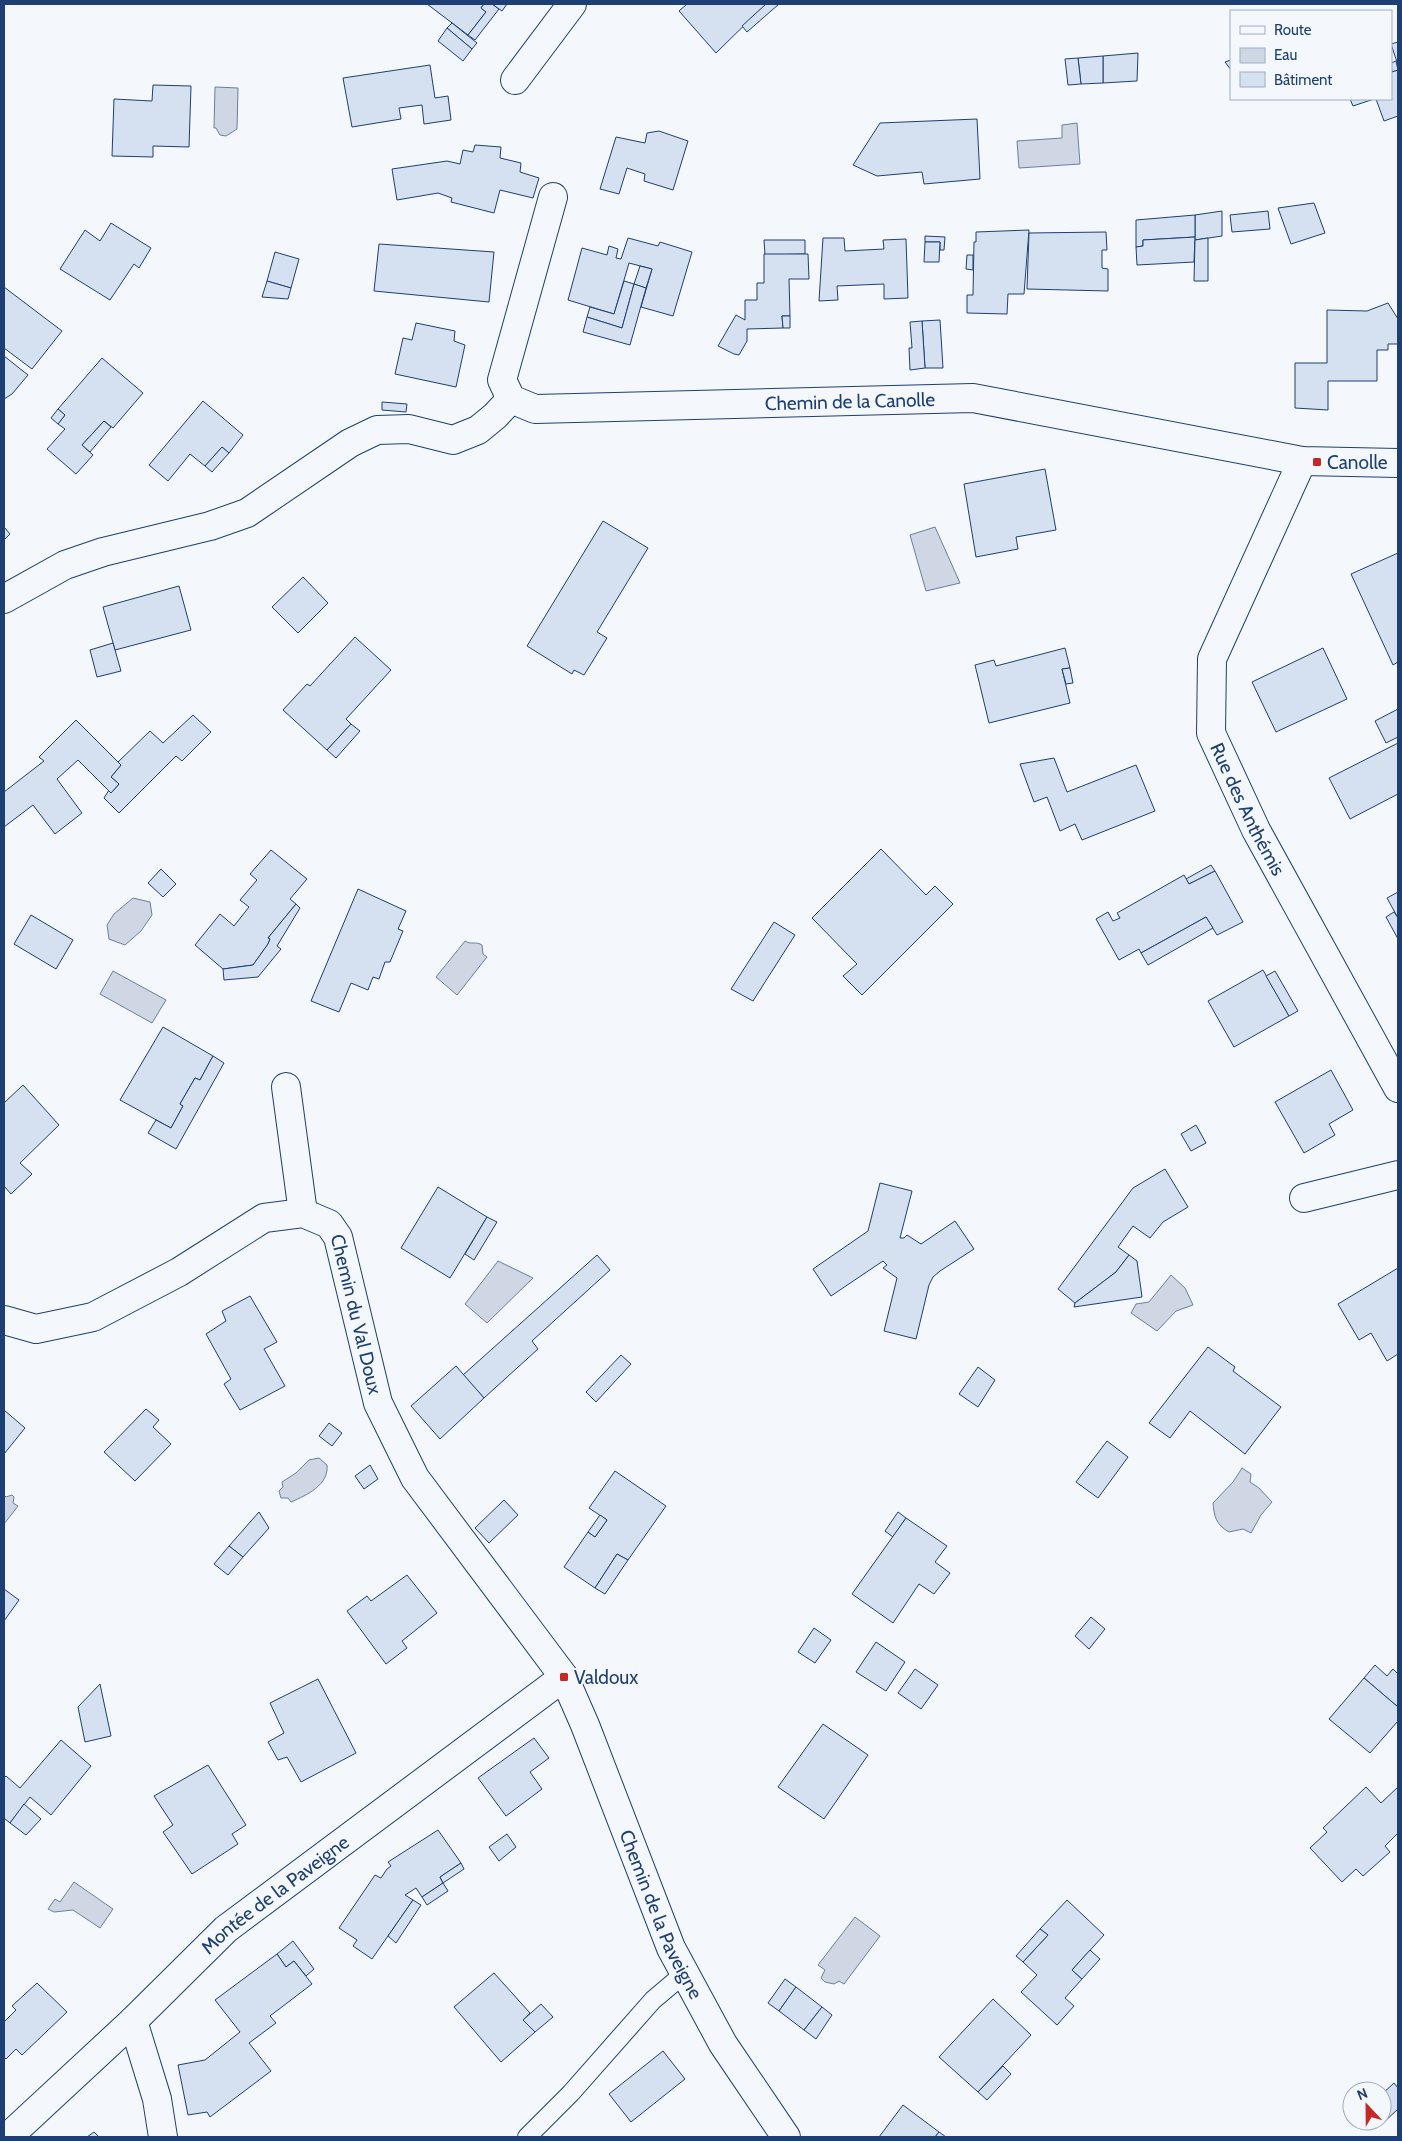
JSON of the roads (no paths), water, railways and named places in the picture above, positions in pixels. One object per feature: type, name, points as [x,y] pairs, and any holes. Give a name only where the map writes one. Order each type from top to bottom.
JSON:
[{"type":"street","points":[[515,80],[572,4]]},
{"type":"street","points":[[4,599],[65,565],[103,552],[210,526],[246,512],[350,443],[377,430],[408,429],[453,440],[478,430],[495,416],[510,399],[502,380],[553,197]]},
{"type":"street","name":"Chemin de la Canolle","points":[[510,399],[535,409],[973,398],[1302,461],[1398,463]]},
{"type":"street","name":"Rue des Anthémis","points":[[1302,461],[1212,659],[1211,733],[1256,830],[1398,1088]]},
{"type":"street","points":[[286,1087],[303,1214]]},
{"type":"street","points":[[1304,1198],[1398,1175]]},
{"type":"street","name":"Chemin du Val Doux","points":[[4,1320],[36,1329],[93,1317],[180,1272],[264,1218],[303,1214],[329,1224],[338,1237],[378,1403],[415,1478],[564,1677]]},
{"type":"street","name":"Chemin de la Paveigne","points":[[564,1677],[585,1725],[671,1948],[723,2044],[786,2137]]},
{"type":"street","name":"Montée de la Paveigne","points":[[8,2137],[133,2021],[226,1929],[564,1677]]},
{"type":"street","points":[[133,2021],[157,2099],[162,2137]]},
{"type":"lane","points":[[527,2137],[571,2093],[653,2000],[685,1973]]},
{"type":"water","points":[[215,87],[238,88],[237,129],[226,136],[220,135],[216,128],[214,128]]},
{"type":"water","points":[[1077,123],[1080,164],[1019,168],[1017,141],[1062,138],[1062,125]]},
{"type":"water","points":[[935,527],[960,583],[926,591],[910,535]]},
{"type":"water","points":[[133,898],[150,902],[152,915],[141,931],[125,945],[109,939],[107,925],[114,914]]},
{"type":"water","points":[[465,941],[482,945],[483,954],[487,957],[457,995],[436,977]]},
{"type":"water","points":[[113,971],[166,1000],[152,1023],[100,994]]},
{"type":"water","points":[[498,1261],[533,1278],[487,1323],[465,1304]]},
{"type":"water","points":[[1171,1275],[1185,1288],[1193,1305],[1176,1311],[1157,1331],[1131,1313],[1136,1304],[1149,1302]]},
{"type":"water","points":[[319,1458],[327,1465],[327,1472],[321,1484],[304,1496],[291,1502],[288,1498],[281,1498],[279,1491],[283,1487],[282,1482],[296,1473],[309,1460]]},
{"type":"water","points":[[1242,1468],[1251,1474],[1250,1482],[1259,1488],[1272,1502],[1261,1515],[1251,1533],[1243,1529],[1229,1532],[1216,1520],[1213,1508],[1213,1503],[1233,1482]]},
{"type":"water","points":[[4,1495],[6,1497],[12,1495],[14,1497],[13,1503],[18,1506],[4,1524]]},
{"type":"water","points":[[74,1882],[113,1909],[100,1928],[73,1910],[54,1912],[48,1909],[55,1899],[60,1902]]},
{"type":"water","points":[[855,1917],[880,1936],[844,1984],[839,1981],[834,1984],[825,1982],[821,1978],[825,1970],[818,1965]]},
{"type":"place","name":"Canolle","points":[[1317,462]]},
{"type":"place","name":"Valdoux","points":[[564,1677]]}]
